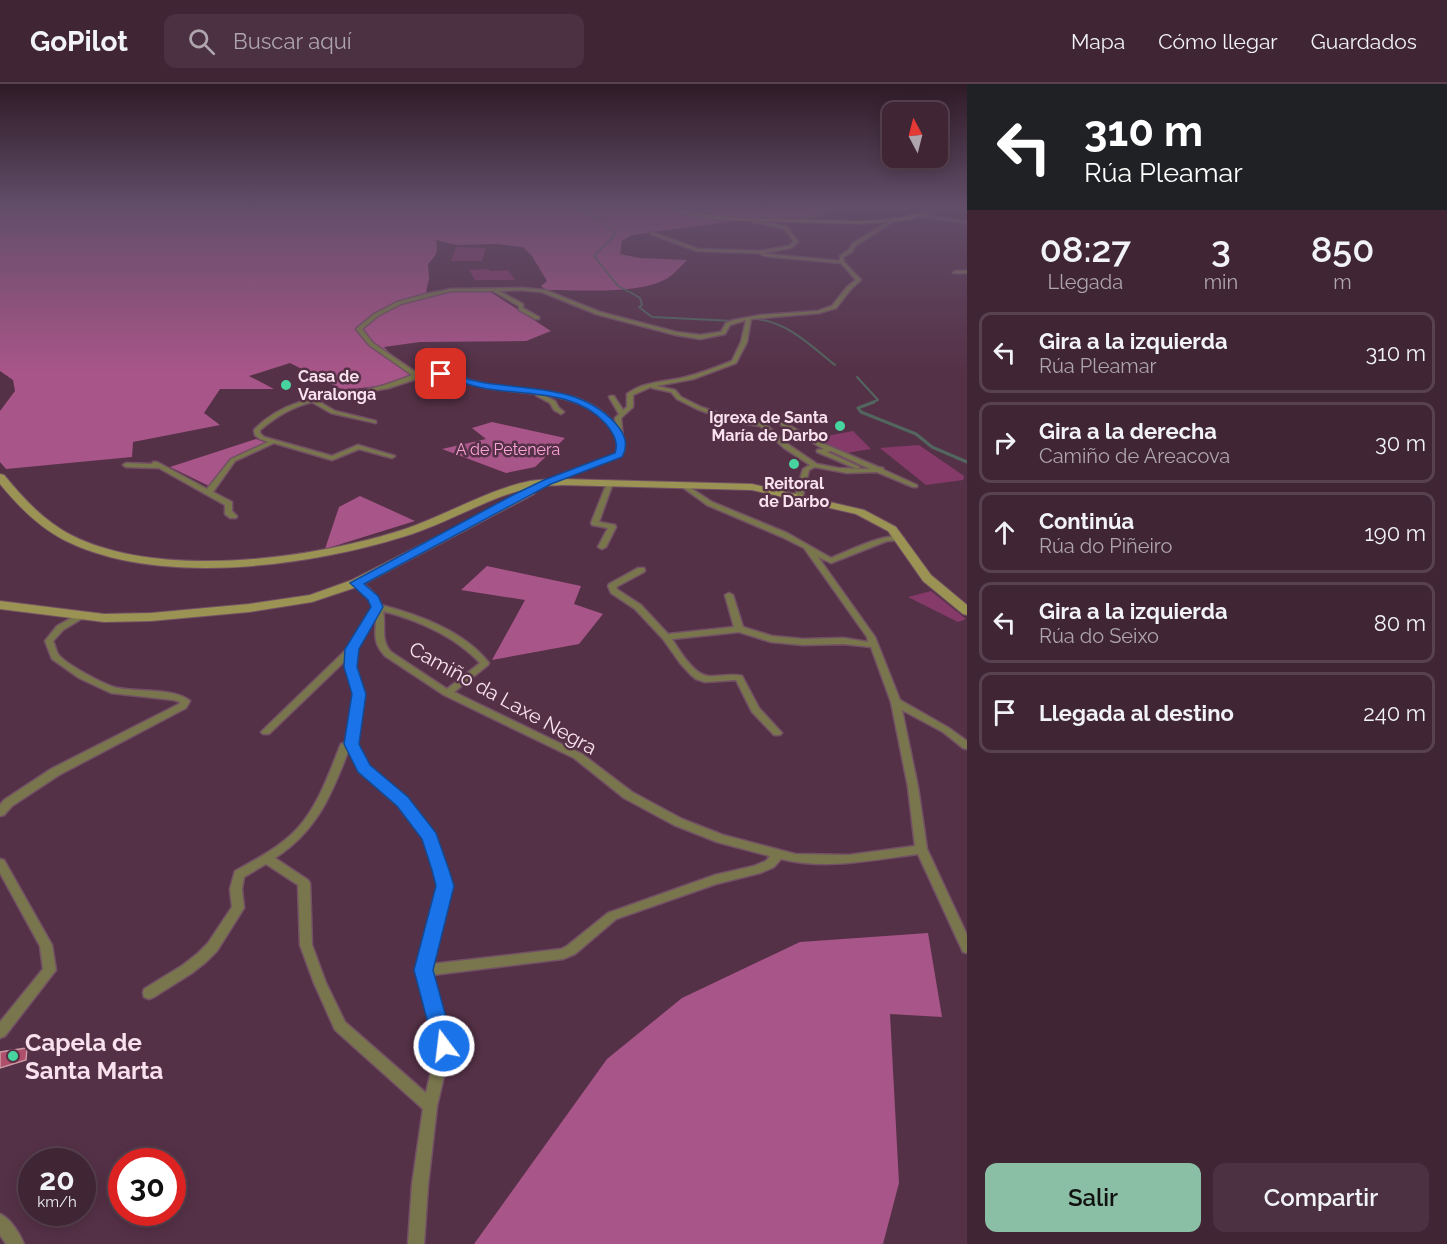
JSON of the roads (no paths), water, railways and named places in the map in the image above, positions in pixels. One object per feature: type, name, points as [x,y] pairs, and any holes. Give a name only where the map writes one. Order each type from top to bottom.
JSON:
[{"type":"street","points":[[416,375],[371,344],[359,329],[376,315],[399,303],[451,290],[543,291],[598,313],[692,337],[716,335],[723,333],[728,324],[749,319],[819,312],[834,307],[849,288],[859,280],[842,262]]},
{"type":"street","points":[[955,272],[967,272]]},
{"type":"street","points":[[493,289],[521,305],[521,309],[537,318]]},
{"type":"street","points":[[0,477],[29,511],[80,543],[148,559],[222,564],[279,561],[360,546],[442,519],[516,488],[564,478],[619,455],[621,450],[618,418],[630,407],[630,394],[640,387],[711,372],[734,362],[744,342],[749,319]]},
{"type":"street","points":[[392,456],[358,447],[332,458],[259,436],[257,430],[275,414],[312,400],[387,387],[416,375],[441,374],[483,386],[556,393],[573,398],[602,414],[619,434]]},
{"type":"street","points":[[648,386],[673,391],[679,398],[699,408],[735,421],[762,424],[771,435],[815,465],[855,471],[881,470]]},
{"type":"street","points":[[511,389],[550,399],[561,412]]},
{"type":"street","points":[[612,397],[622,414]]},
{"type":"street","points":[[312,400],[333,411],[374,422]]},
{"type":"street","points":[[783,424],[796,433],[915,486]]},
{"type":"street","points":[[209,492],[232,460],[274,441]]},
{"type":"street","points":[[845,454],[827,449],[819,451],[853,464],[858,469],[855,471]]},
{"type":"street","points":[[126,465],[159,465],[229,504],[228,512],[233,516]]},
{"type":"street","points":[[799,496],[806,469],[815,465]]},
{"type":"street","points":[[564,478],[610,483],[752,487],[799,496],[872,517],[892,529],[927,578],[967,611]]},
{"type":"street","points":[[0,605],[80,616],[150,617],[249,608],[312,598],[356,583],[547,482]]},
{"type":"street","points":[[602,547],[612,527],[595,523],[610,483]]},
{"type":"street","points":[[683,485],[690,492],[721,510],[800,542],[831,561],[886,539],[900,538]]},
{"type":"street","points":[[808,548],[830,575],[840,596],[871,637],[896,702],[913,787],[921,849],[966,944]]},
{"type":"street","points":[[641,570],[612,586],[614,591],[638,607],[666,637],[696,676],[706,679],[727,675],[739,678],[756,710],[777,734]]},
{"type":"street","points":[[266,732],[352,649],[377,607],[374,598],[356,583]]},
{"type":"street","points":[[729,596],[739,629]]},
{"type":"street","points":[[377,607],[402,612],[432,625],[479,655],[485,663],[447,693]]},
{"type":"street","name":"Camiño da Laxe Negra","points":[[377,607],[382,618],[378,635],[381,649],[447,693],[578,756],[628,795],[678,822],[721,839],[795,858],[849,860],[921,849]]},
{"type":"street","points":[[0,812],[9,803],[55,772],[183,706],[185,701],[176,697],[114,691],[82,676],[55,657],[50,641],[60,628],[80,616]]},
{"type":"street","points":[[666,637],[739,629],[771,639],[803,642],[844,641],[874,645]]},
{"type":"street","points":[[352,649],[351,667],[359,694],[352,744],[363,769],[403,801],[430,837],[445,886],[424,970],[444,1046],[430,1106],[420,1185],[416,1244]]},
{"type":"street","points":[[896,702],[946,730],[967,746]]},
{"type":"street","points":[[149,993],[209,951],[226,922],[238,908],[236,889],[239,874],[267,859],[305,826],[345,746],[352,744]]},
{"type":"street","points":[[424,970],[563,954],[612,916],[715,880],[756,870],[770,864],[779,854]]},
{"type":"street","points":[[267,859],[304,883],[306,945],[340,1026],[430,1106]]},
{"type":"street","points":[[0,863],[46,945],[50,970],[0,1032]]},
{"type":"street","points":[[0,1222],[16,1244]]},
{"type":"waterway","points":[[599,262],[618,286],[633,294]]},
{"type":"waterway","points":[[630,292],[640,298],[642,305],[639,307],[652,317],[734,321]]},
{"type":"waterway","points":[[757,319],[769,321],[789,330],[835,365]]},
{"type":"waterway","points":[[857,377],[878,400],[870,403]]},
{"type":"waterway","points":[[874,402],[858,408],[861,412],[916,434],[932,447],[967,462]]},
{"type":"place","name":"Casa de Varalonga","points":[[286,385]]},
{"type":"place","name":"Igrexa de Santa María de Darbo","points":[[840,426]]},
{"type":"place","name":"Reitoral de Darbo","points":[[794,464]]},
{"type":"place","name":"Capela de Santa Marta","points":[[13,1056]]},
{"type":"park label","name":"A de Petenera","points":[[508,449]]}]
